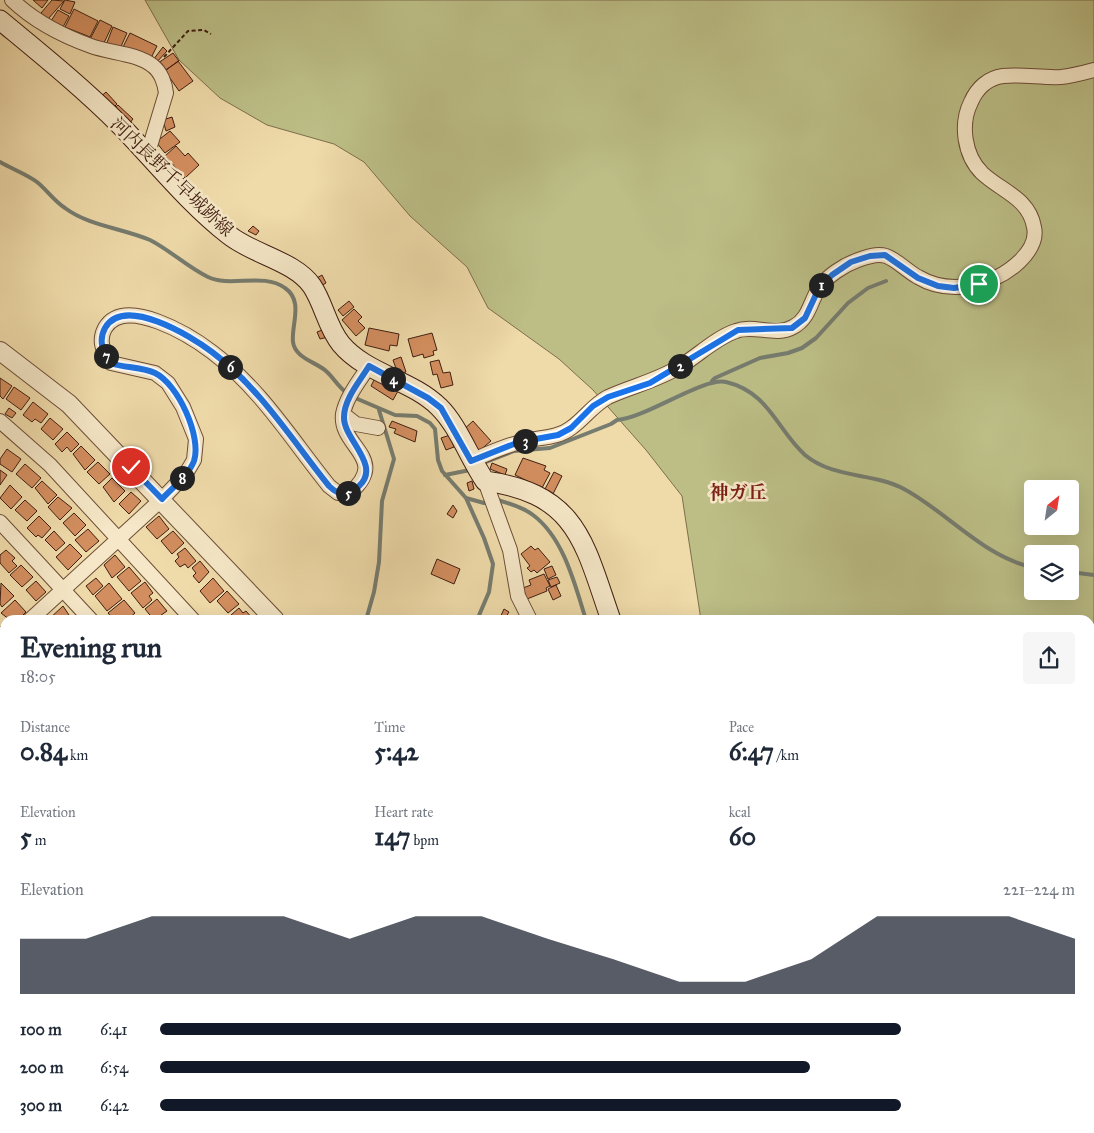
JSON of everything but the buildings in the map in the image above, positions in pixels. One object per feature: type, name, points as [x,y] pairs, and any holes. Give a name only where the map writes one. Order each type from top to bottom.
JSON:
[{"type":"main road","name":"河内長野千早城跡線","points":[[0,20],[82,89],[230,237],[292,269],[312,285],[332,331],[342,345],[367,369],[428,398],[441,408],[471,461],[485,481]]},
{"type":"main road","points":[[485,481],[506,484],[531,492],[558,509],[575,527],[585,545],[608,615]]},
{"type":"street","points":[[12,0],[30,16],[90,46],[142,60],[154,66],[165,86],[166,93],[147,156]]},
{"type":"street","points":[[471,461],[519,442],[558,435],[571,428],[593,406],[608,397],[650,383],[738,330],[792,328],[805,318],[819,288],[832,275],[851,262],[870,256],[885,255],[918,278],[938,286],[954,288],[979,284],[1004,272],[1020,261],[1032,246],[1036,232],[1032,217],[1023,204],[983,174],[973,162],[966,144],[966,111],[975,93],[986,82],[999,76],[1063,77],[1094,70]]},
{"type":"street","points":[[36,615],[162,499],[185,475],[194,460],[196,439],[183,407],[168,383],[155,373],[110,363],[103,351],[101,336],[108,323],[121,315],[158,321],[181,331],[212,352],[247,382],[286,429],[329,486],[338,492],[350,493],[362,483],[366,473],[364,459],[344,423],[345,408],[367,369]]},
{"type":"street","points":[[0,351],[69,404],[162,499],[270,615]]},
{"type":"street","points":[[345,408],[356,424],[378,428]]},
{"type":"street","points":[[0,421],[50,465],[188,615]]},
{"type":"street","points":[[485,481],[510,550],[518,596],[528,615]]},
{"type":"street","points":[[0,522],[86,615]]},
{"type":"path","points":[[154,66],[188,31],[204,30],[211,34]]},
{"type":"green space","points":[[145,0],[1094,0],[1094,615],[700,615],[682,496],[646,450],[593,390],[559,359],[488,308],[467,267],[410,216],[364,162],[334,144],[267,125],[220,98],[179,60]]},
{"type":"waterway","points":[[0,162],[37,182],[57,202],[74,214],[95,223],[150,240],[208,277],[227,281],[267,281],[285,288],[291,293],[294,300],[293,342],[295,347],[302,356],[326,371],[347,393]]},
{"type":"waterway","points":[[712,381],[760,358],[788,353],[802,348],[816,338],[848,303],[868,288],[886,281]]},
{"type":"waterway","points":[[486,462],[514,451],[550,448],[617,420],[643,413],[689,391],[716,382],[726,382],[741,387],[753,394],[763,403],[795,445],[816,463],[841,472],[879,480],[904,489],[982,544],[1014,562],[1024,565]]},
{"type":"waterway","points":[[353,397],[395,415],[417,416],[430,423],[435,429],[438,460],[442,471],[466,498],[484,538],[493,564],[489,592],[479,615]]},
{"type":"waterway","points":[[367,615],[374,592],[379,562],[382,501],[394,459],[379,410]]},
{"type":"waterway","points":[[445,475],[470,470]]},
{"type":"waterway","points":[[466,498],[484,503]]},
{"type":"waterway","points":[[498,500],[529,512],[553,536],[567,563],[584,615]]},
{"type":"waterway","points":[[1079,573],[1094,575]]},
{"type":"district","name":"神ガ丘","points":[[738,492]]},
{"type":"route","points":[[131,467],[162,499],[185,475],[194,460],[196,439],[183,407],[168,383],[155,373],[110,363],[103,351],[101,336],[108,323],[121,315],[138,316],[158,321],[181,331],[212,352],[247,382],[286,429],[329,486],[344,494],[350,493],[362,483],[366,473],[364,459],[344,423],[344,414],[347,402],[369,366],[428,398],[441,408],[471,461],[519,442],[558,435],[571,428],[593,406],[608,397],[650,383],[678,368],[724,336],[738,330],[776,331],[792,328],[805,318],[819,288],[832,275],[851,262],[870,256],[885,255],[918,278],[938,286],[954,288],[979,284]]}]
